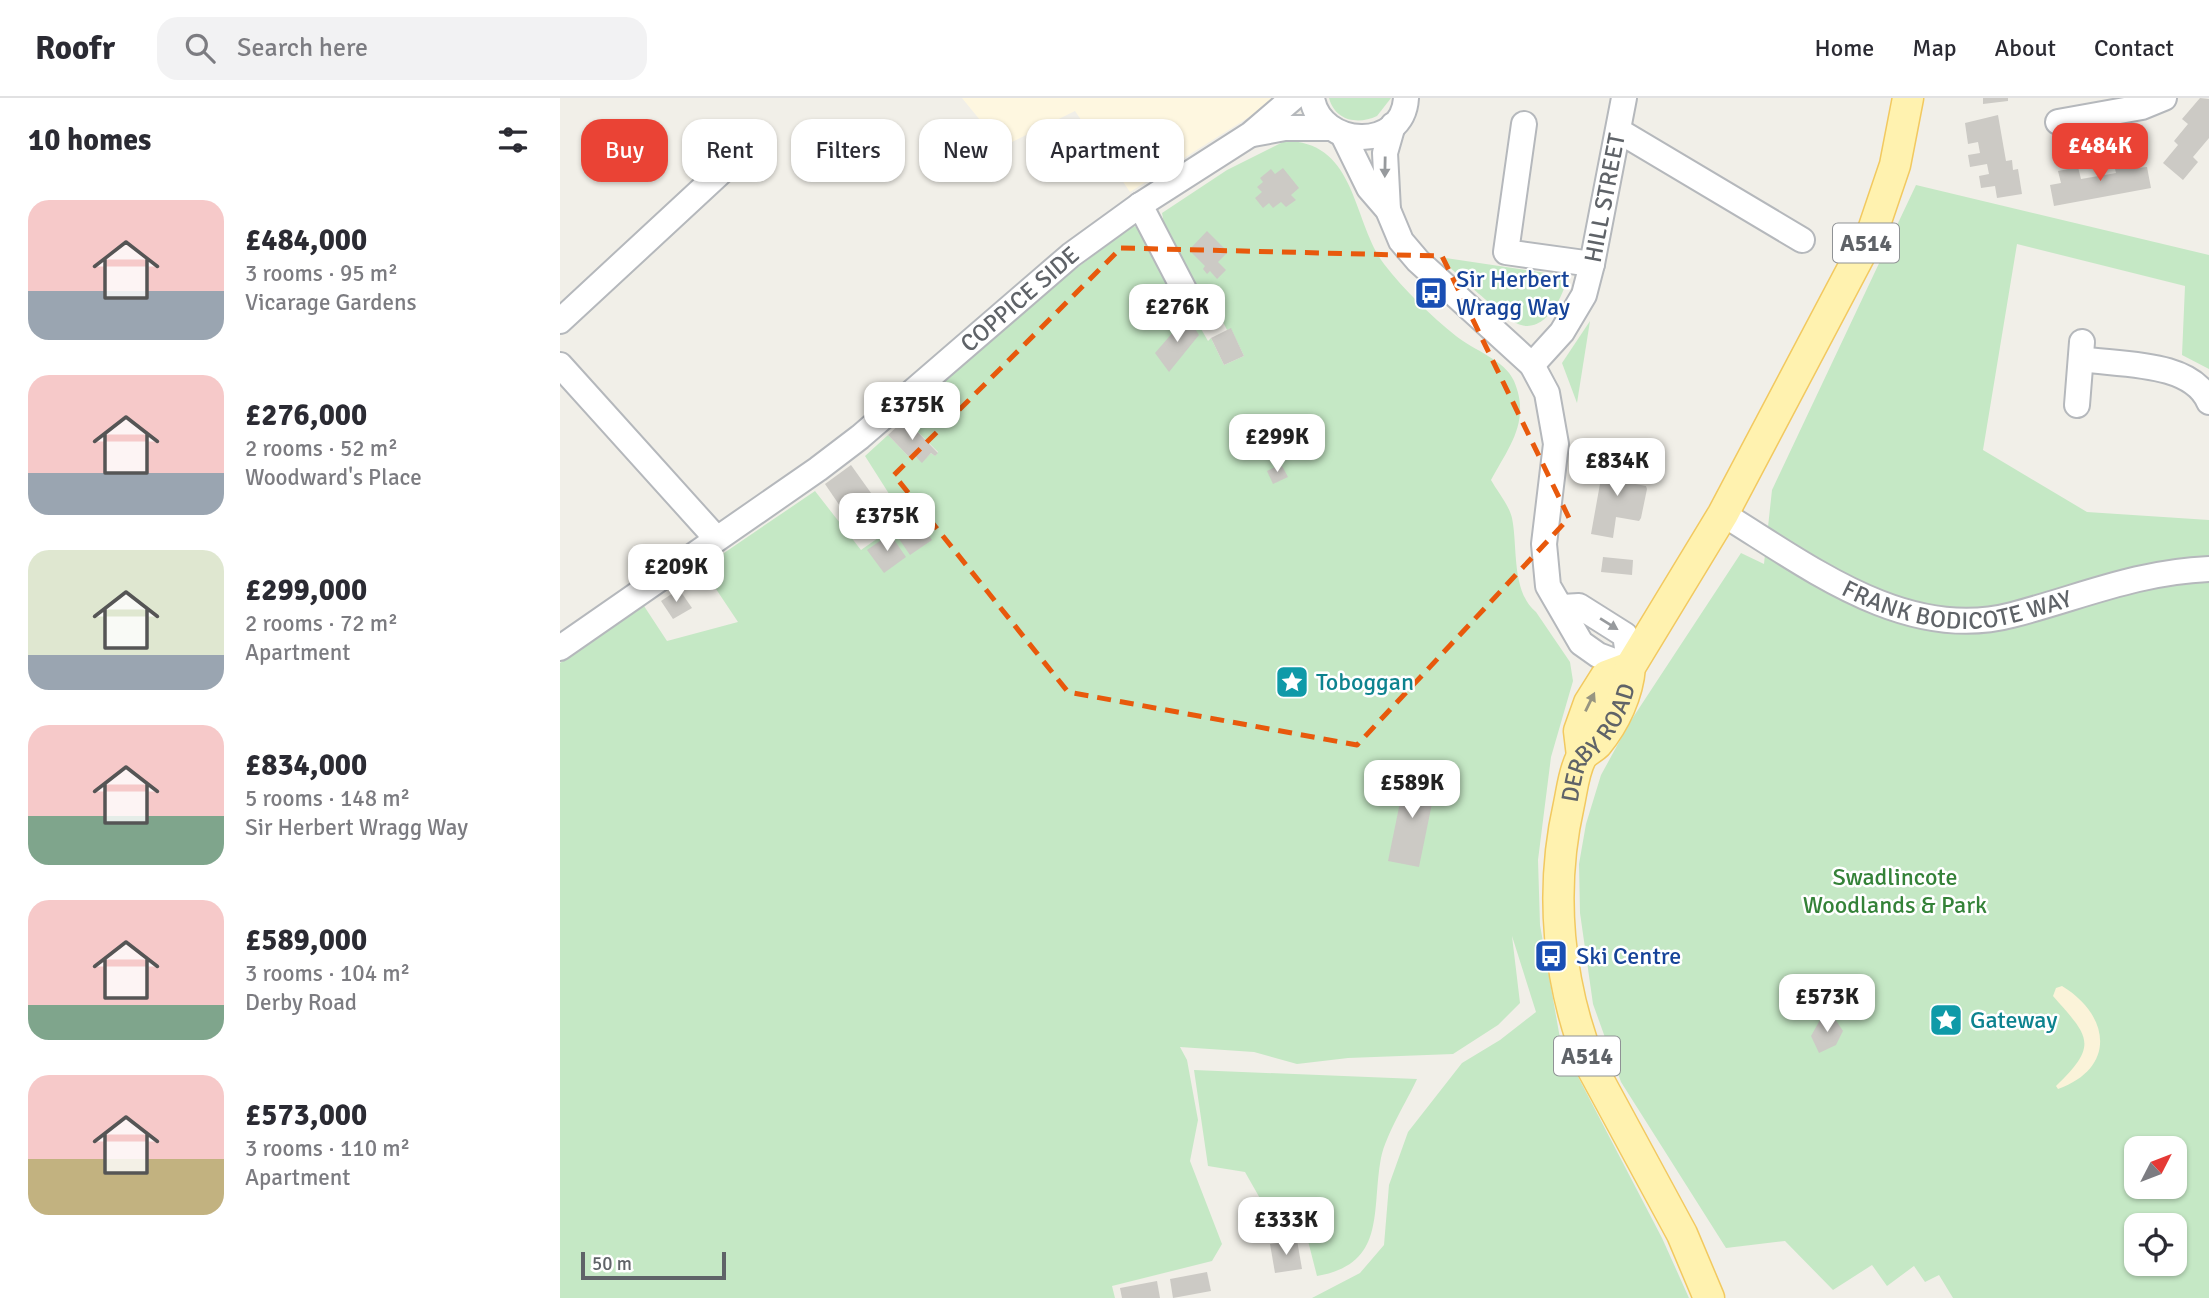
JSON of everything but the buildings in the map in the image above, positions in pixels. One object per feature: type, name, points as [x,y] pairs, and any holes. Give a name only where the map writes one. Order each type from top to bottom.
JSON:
[{"type":"main road","name":"DERBY ROAD","points":[[1709,1298],[1676,1223],[1591,1066],[1572,1009],[1562,957],[1558,896],[1565,823],[1581,757],[1597,744],[1629,691],[1630,667],[1723,514],[1873,230],[1895,165],[1908,98]]},
{"type":"street","name":"COPPICE SIDE","points":[[560,648],[860,437],[1070,255],[1140,205],[1251,134],[1293,98]]},
{"type":"street","points":[[1312,98],[1318,115],[1336,132],[1369,188],[1388,210],[1401,241],[1418,261],[1532,365],[1547,393],[1555,423],[1556,444],[1545,521],[1544,565],[1548,586],[1581,643],[1598,655],[1630,667]]},
{"type":"street","points":[[1388,210],[1385,153],[1393,125],[1406,98]]},
{"type":"street","name":"HILL STREET","points":[[1532,365],[1562,332],[1584,295],[1624,98]]},
{"type":"street","points":[[2058,122],[2142,107],[2164,98]]},
{"type":"street","points":[[1524,124],[1506,252],[1592,264]]},
{"type":"street","name":"COPPICE SIDE","points":[[1251,134],[1285,128],[1336,132],[1356,139],[1373,137],[1393,125]]},
{"type":"street","points":[[1619,131],[1802,240]]},
{"type":"street","points":[[560,321],[710,182]]},
{"type":"street","points":[[1140,205],[1191,303]]},
{"type":"street","points":[[2077,405],[2081,350],[2175,372],[2200,387],[2209,402]]},
{"type":"street","points":[[560,365],[716,538]]},
{"type":"street","name":"FRANK BODICOTE WAY","points":[[1723,514],[1833,580],[1872,600],[1914,614],[1954,620],[2009,616],[2161,572],[2209,569]]},
{"type":"highlighted area","points":[[1121,248],[1442,256],[1569,518],[1357,745],[1068,692],[894,475]]},
{"type":"shaded area","points":[[962,98],[1279,98],[1184,158],[1184,119],[1080,119],[1075,111],[1059,119],[1026,119],[1026,135],[1012,142],[1012,119],[979,119]]},
{"type":"shaded area","points":[[1123,182],[1146,182],[1130,192]]},
{"type":"green space","points":[[1329,98],[1391,98],[1377,116],[1355,120],[1336,112]]},
{"type":"green space","points":[[1285,141],[1309,145],[1326,154],[1340,169],[1384,264],[1437,320],[1463,341],[1504,367],[1514,381],[1519,395],[1516,433],[1491,480],[1512,518],[1517,568],[1523,593],[1570,662],[1573,681],[1551,757],[1538,860],[1540,925],[1561,1044],[1662,1238],[1689,1298],[1312,1298],[1360,1273],[1384,1245],[1389,1185],[1408,1132],[1462,1063],[1500,1040],[1536,1012],[1512,936],[1520,1003],[1498,1025],[1453,1054],[1348,1058],[1297,1064],[1254,1052],[1180,1047],[1187,1060],[1198,1120],[1190,1161],[1222,1244],[1212,1261],[1112,1286],[1115,1298],[560,1298],[560,663],[644,606],[667,641],[738,622],[702,568],[815,491],[861,550],[905,519],[865,456],[888,435],[912,460],[916,457],[922,462],[931,453],[935,456],[938,452],[905,419],[910,412],[1026,306],[1133,226],[1143,228],[1208,341],[1211,338],[1224,365],[1244,356],[1231,329],[1227,330],[1215,306],[1205,311],[1166,235],[1162,213],[1227,170]]},
{"type":"green space","name":"Swadlincote Woodlands & Park","points":[[1916,185],[2209,255],[2209,369],[2182,355],[2185,286],[2017,244],[1983,450],[2087,512],[2209,520],[2209,1298],[1953,1298],[1939,1275],[1925,1282],[1914,1266],[1887,1286],[1872,1265],[1833,1290],[1785,1241],[1726,1248],[1621,1082],[1593,1004],[1580,913],[1579,864],[1586,824],[1601,775],[1630,722],[1741,553],[1764,564],[1772,490]]},
{"type":"green space","points":[[1439,257],[1553,274],[1562,276],[1566,283],[1549,314],[1543,320],[1527,326],[1518,324],[1502,313]]},
{"type":"green space","points":[[1590,321],[1577,403],[1562,363]]},
{"type":"green space","points":[[1194,1070],[1417,1079],[1384,1149],[1371,1232],[1365,1247],[1355,1260],[1339,1270],[1317,1276],[1307,1237],[1278,1230],[1245,1172],[1208,1166]]},
{"type":"sand","points":[[2062,986],[2090,1011],[2100,1041],[2098,1055],[2090,1068],[2077,1080],[2058,1089],[2056,1086],[2070,1072],[2084,1050],[2081,1031],[2053,996],[2056,988]]},
{"type":"place","name":"Sir Herbert Wragg Way","points":[[1431,293]]},
{"type":"place","name":"Toboggan","points":[[1292,682]]},
{"type":"place","name":"Ski Centre","points":[[1551,956]]},
{"type":"place","name":"Gateway","points":[[1946,1020]]}]
